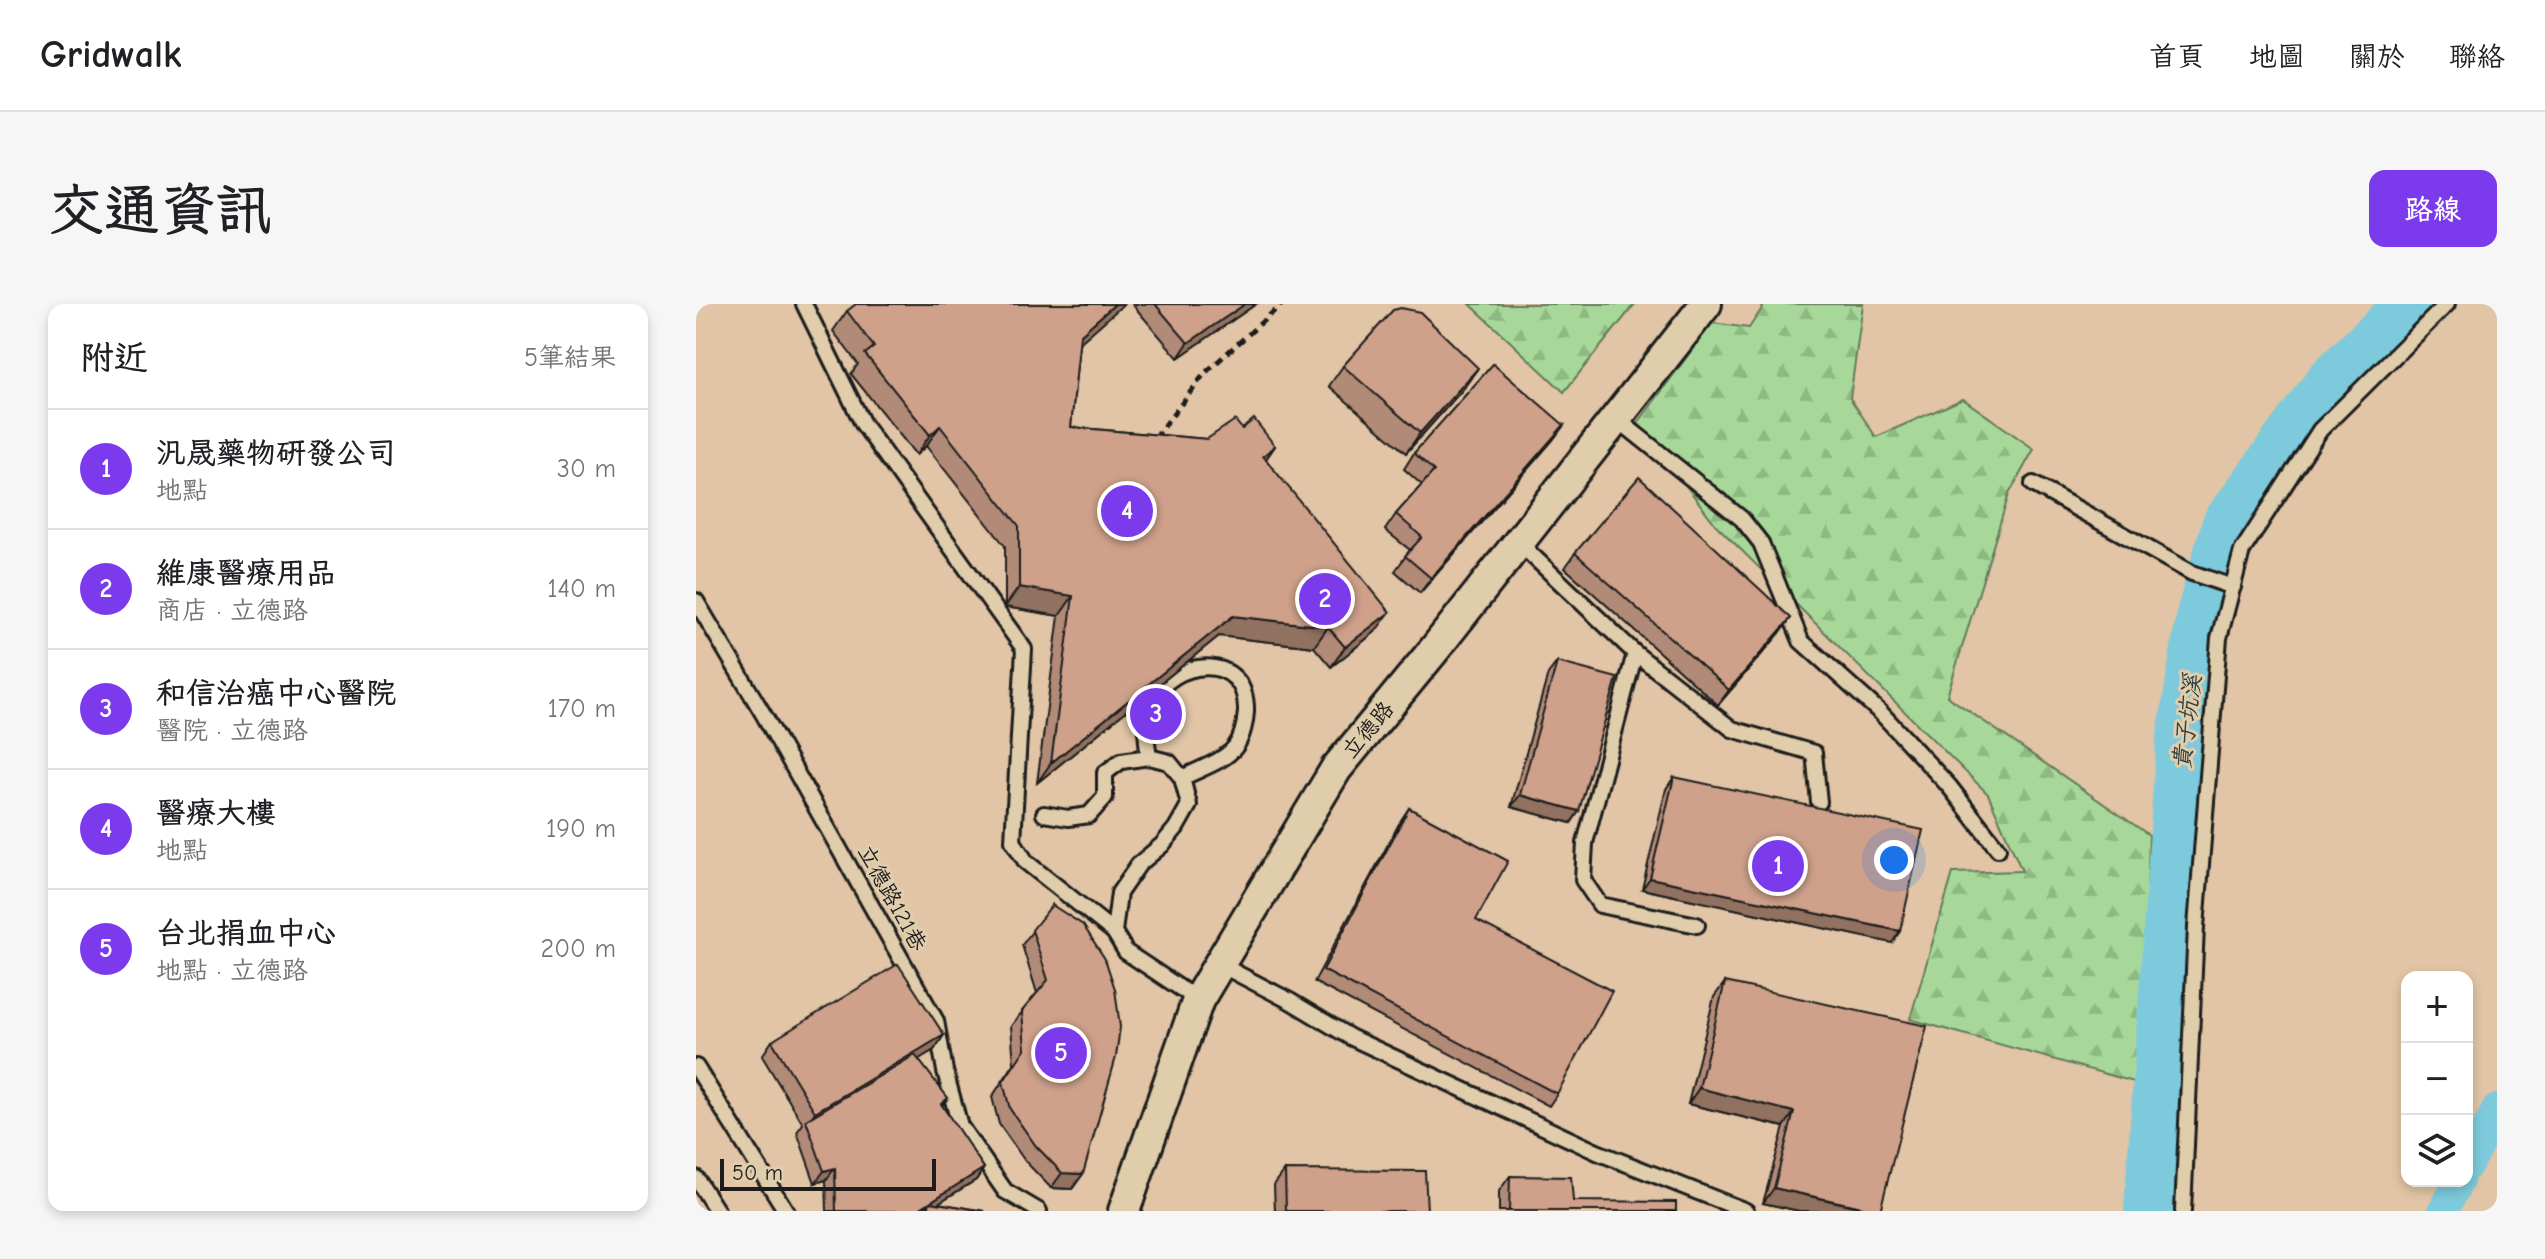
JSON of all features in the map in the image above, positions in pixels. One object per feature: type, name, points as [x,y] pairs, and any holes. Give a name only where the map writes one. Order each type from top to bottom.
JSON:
[{"type":"street","name":"立德路","points":[[1124,1211],[1198,1000],[1336,769],[1706,304]]},
{"type":"lane","points":[[804,304],[863,424],[1024,649],[1013,841],[1026,862],[1114,932],[1126,952],[1198,1000]]},
{"type":"lane","points":[[2183,1211],[2196,927],[2219,638],[2242,551],[2320,430],[2447,304]]},
{"type":"lane","points":[[1617,419],[1742,519],[1761,543],[1801,641],[1881,713],[1949,786],[1998,849]]},
{"type":"lane","points":[[2033,484],[2192,573],[2233,587]]},
{"type":"lane","points":[[1518,542],[1635,653],[1732,729],[1814,753],[1819,802]]},
{"type":"lane","name":"立德路121巷","points":[[696,601],[936,1021],[960,1126],[1005,1191],[1039,1211]]},
{"type":"lane","points":[[1635,653],[1585,843],[1583,880],[1600,905],[1697,925]]},
{"type":"lane","points":[[1149,757],[1145,735],[1147,716],[1152,700],[1164,685],[1185,671],[1204,667],[1221,668],[1238,678],[1246,710],[1243,732],[1234,749],[1182,778]]},
{"type":"lane","points":[[1044,814],[1068,818],[1089,815],[1105,797],[1105,773],[1121,761],[1149,757],[1169,762],[1182,778],[1189,805],[1176,828],[1162,845],[1139,864],[1119,893],[1114,932]]},
{"type":"lane","points":[[1219,964],[1350,1037],[1597,1152],[1746,1211]]},
{"type":"lane","points":[[696,1067],[786,1211]]},
{"type":"lane","points":[[696,1178],[717,1211]]},
{"type":"path","points":[[1153,448],[1154,440],[1205,373],[1282,304]]},
{"type":"green space","points":[[1470,304],[1635,304],[1564,392]]},
{"type":"green space","points":[[1765,304],[1863,304],[1850,398],[1876,437],[1963,399],[2034,449],[2009,494],[1947,696],[2149,835],[2141,1084],[1910,1019],[1953,873],[2022,871],[1988,794],[1716,525],[1638,423],[1712,323],[1749,328]]},
{"type":"building","points":[[856,304],[1115,304],[1080,335],[1071,427],[1207,439],[1235,420],[1242,429],[1254,419],[1275,446],[1263,456],[1390,612],[1345,647],[1328,627],[1233,616],[1051,763],[1073,596],[1019,587],[1019,526],[940,426],[930,435],[865,354],[874,347],[847,311]]},
{"type":"building","points":[[1155,304],[1245,304],[1188,343]]},
{"type":"building","points":[[1401,308],[1420,312],[1478,368],[1420,433],[1343,366],[1393,310]]},
{"type":"building","points":[[1493,364],[1564,425],[1431,578],[1405,556],[1422,537],[1396,514],[1434,471],[1414,453]]},
{"type":"building","points":[[1639,477],[1791,618],[1729,690],[1575,553]]},
{"type":"building","points":[[1557,662],[1617,678],[1579,811],[1520,795]]},
{"type":"building","points":[[1674,777],[1923,830],[1900,931],[1650,878]]},
{"type":"building","points":[[1409,808],[1508,861],[1476,920],[1612,991],[1557,1094],[1323,970]]},
{"type":"building","points":[[1052,905],[1083,925],[1105,959],[1115,989],[1120,1027],[1116,1057],[1083,1174],[1062,1173],[1036,1146],[1010,1109],[1003,1082],[1025,1049],[1022,1011],[1048,980],[1032,930]]},
{"type":"building","points":[[898,964],[944,1035],[815,1112],[772,1041]]},
{"type":"building","points":[[1725,982],[1927,1026],[1880,1211],[1774,1188],[1794,1112],[1699,1088]]},
{"type":"building","points":[[915,1055],[948,1098],[941,1104],[984,1168],[916,1211],[836,1211],[835,1168],[824,1171],[806,1120]]},
{"type":"building","points":[[1285,1170],[1425,1171],[1427,1211],[1286,1211]]},
{"type":"building","points":[[1510,1176],[1571,1177],[1573,1201],[1676,1202],[1676,1211],[1509,1211]]},
{"type":"building","points":[[930,1202],[985,1211],[928,1211]]},
{"type":"waterway","name":"貴子坑溪","points":[[2150,1211],[2182,743],[2203,612],[2228,524],[2332,381],[2412,304]]},
{"type":"waterway","points":[[2473,1155],[2497,1109]]},
{"type":"waterway","points":[[2443,1211],[2456,1187]]},
{"type":"place","name":"醫療大樓","points":[[1127,511]]},
{"type":"place","name":"維康醫療用品","points":[[1325,599]]},
{"type":"place","name":"和信治癌中心醫院","points":[[1156,714]]},
{"type":"place","name":"汎晟藥物研發公司","points":[[1778,866]]},
{"type":"place","name":"台北捐血中心","points":[[1061,1053]]}]
